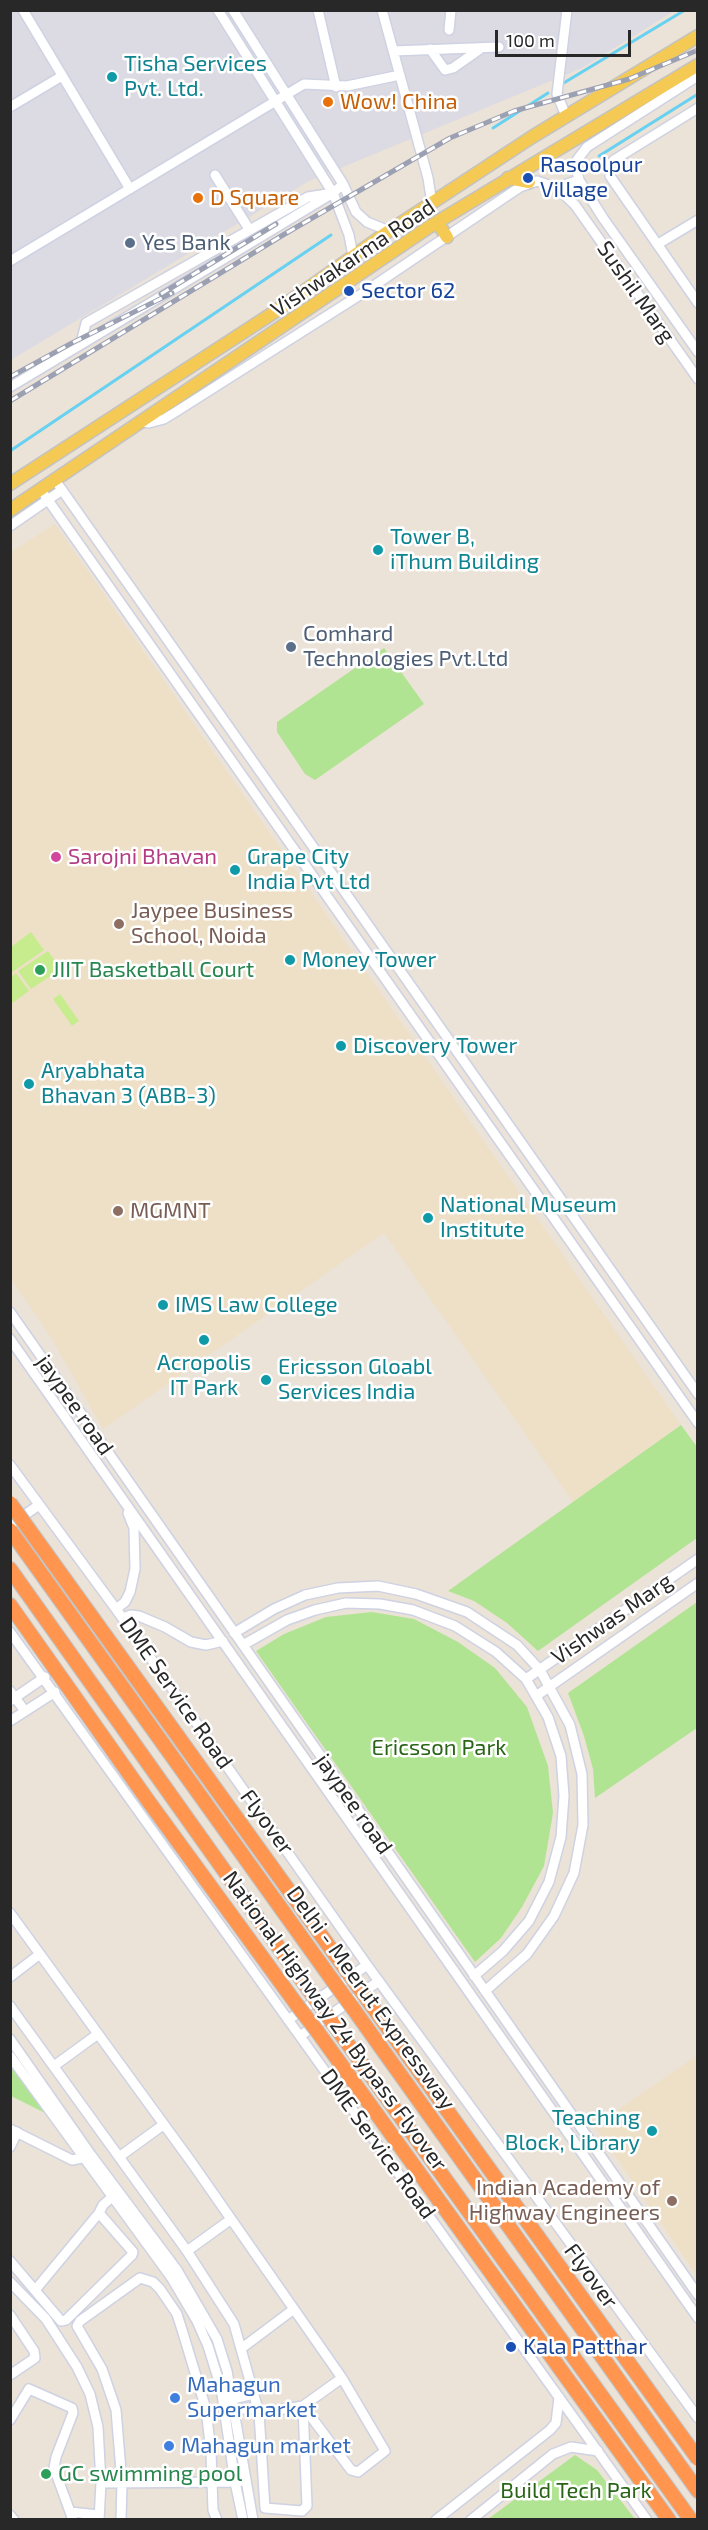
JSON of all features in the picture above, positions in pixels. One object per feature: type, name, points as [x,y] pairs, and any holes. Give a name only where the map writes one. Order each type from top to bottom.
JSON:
[{"type":"highway","name":"Flyover","points":[[10,1503],[698,2459]]},
{"type":"highway","name":"Delhi - Meerut Expressway","points":[[11,1530],[698,2491]]},
{"type":"highway","name":"Delhi - Meerut Expressway","points":[[10,1569],[332,2022],[691,2520]]},
{"type":"highway","name":"National Highway 24 Bypass Flyover","points":[[10,1605],[149,1802],[270,1966],[669,2520]]},
{"type":"main road","name":"Vishwakarma Road","points":[[10,484],[273,313],[389,231],[566,116],[698,36]]},
{"type":"main road","name":"Vishwakarma Road","points":[[10,510],[45,495],[142,422],[437,222],[508,178],[676,84],[698,64]]},
{"type":"main road","points":[[508,178],[529,182]]},
{"type":"main road","points":[[437,222],[447,237]]},
{"type":"main road","points":[[273,313],[270,317],[270,324],[276,328],[281,327]]},
{"type":"main road","points":[[243,333],[250,331],[255,335],[255,342],[252,346]]},
{"type":"street","points":[[23,10],[130,189]]},
{"type":"street","points":[[218,10],[333,193],[349,235],[354,256]]},
{"type":"street","points":[[233,10],[343,184],[360,217],[389,231]]},
{"type":"street","points":[[318,10],[336,87]]},
{"type":"street","points":[[382,10],[428,178],[432,204]]},
{"type":"street","points":[[449,30],[452,10]]},
{"type":"street","points":[[566,116],[557,94],[567,10]]},
{"type":"street","points":[[393,51],[499,47]]},
{"type":"street","points":[[430,49],[445,70],[453,68],[480,49]]},
{"type":"street","points":[[10,261],[304,84],[336,87],[400,75]]},
{"type":"street","points":[[10,107],[63,76]]},
{"type":"street","points":[[563,194],[567,184],[579,180],[577,160],[581,152],[676,84],[698,76]]},
{"type":"street","points":[[698,108],[614,160],[610,168],[610,176],[698,303]]},
{"type":"street","points":[[215,175],[249,229]]},
{"type":"street","name":"Sushil Marg","points":[[579,180],[698,352]]},
{"type":"street","points":[[142,422],[149,423],[177,411],[529,182]]},
{"type":"street","name":"Sushil Marg","points":[[529,182],[543,182],[563,194],[575,205],[698,379]]},
{"type":"street","points":[[10,387],[333,193],[343,184]]},
{"type":"street","points":[[81,343],[86,324],[308,197],[333,193]]},
{"type":"street","points":[[658,244],[698,220]]},
{"type":"street","points":[[59,485],[376,940],[698,1394]]},
{"type":"street","points":[[10,526],[45,495],[698,1423]]},
{"type":"street","name":"jaypee road","points":[[10,1312],[698,2295]]},
{"type":"street","points":[[10,1339],[698,2318]]},
{"type":"street","name":"DME Service Road","points":[[10,1465],[123,1618],[379,1981],[698,2418]]},
{"type":"street","points":[[116,1609],[125,1602],[130,1592],[135,1569],[134,1528],[122,1497]]},
{"type":"street","points":[[11,1530],[39,1505]]},
{"type":"street","name":"Vishwas Marg","points":[[526,1679],[698,1559]]},
{"type":"street","name":"Vishwas Marg","points":[[536,1696],[698,1583]]},
{"type":"street","points":[[234,1633],[274,1609],[305,1595],[338,1588],[378,1586],[416,1594],[467,1612],[517,1645],[540,1670],[551,1686],[570,1725],[582,1774],[583,1825],[574,1873],[554,1916],[527,1954],[485,1991]]},
{"type":"street","points":[[243,1645],[287,1620],[315,1610],[346,1603],[380,1604],[413,1610],[455,1626],[496,1652],[526,1679],[548,1717],[561,1756],[564,1796],[561,1837],[549,1882],[529,1921],[503,1951],[474,1976]]},
{"type":"street","points":[[123,1618],[131,1615],[140,1616],[191,1642],[206,1645],[223,1641]]},
{"type":"street","name":"DME Service Road","points":[[10,1632],[56,1692],[300,2037],[647,2520]]},
{"type":"street","points":[[25,1711],[12,1696],[45,1677]]},
{"type":"street","points":[[12,1717],[56,1692]]},
{"type":"street","points":[[343,1812],[353,1803]]},
{"type":"street","points":[[10,1913],[294,2309],[342,2378],[385,2449],[382,2454],[358,2472],[351,2470],[303,2406]]},
{"type":"street","points":[[10,1977],[40,1954]]},
{"type":"street","points":[[288,2020],[368,1965]]},
{"type":"street","points":[[300,2037],[379,1981]]},
{"type":"street","points":[[10,2006],[187,2251],[234,2324],[258,2410],[266,2508],[302,2511],[307,2506],[303,2406]]},
{"type":"street","points":[[54,2066],[98,2034]]},
{"type":"street","points":[[10,2038],[112,2197],[171,2277],[196,2321],[228,2400]]},
{"type":"street","points":[[10,2056],[177,2270],[204,2315],[221,2351],[243,2520]]},
{"type":"street","points":[[120,2157],[163,2125]]},
{"type":"street","points":[[10,2147],[14,2130],[72,2160],[87,2157]]},
{"type":"street","points":[[614,2199],[625,2191]]},
{"type":"street","points":[[36,2289],[99,2213],[100,2208],[112,2197]]},
{"type":"street","points":[[10,2261],[63,2321],[130,2259],[133,2252],[99,2213]]},
{"type":"street","points":[[187,2251],[230,2220]]},
{"type":"street","points":[[121,2520],[122,2483],[118,2426],[112,2394],[102,2369],[77,2326],[80,2321],[140,2278],[153,2282],[177,2314],[206,2409],[213,2483],[213,2510],[217,2520]]},
{"type":"street","points":[[10,2296],[14,2285],[46,2319],[60,2338],[90,2394],[98,2427],[101,2483],[99,2517],[72,2516],[54,2468],[73,2413],[72,2408],[28,2389],[10,2420]]},
{"type":"street","points":[[242,2348],[294,2309]]},
{"type":"street","points":[[10,2314],[34,2351],[35,2358],[10,2375]]},
{"type":"street","points":[[230,2411],[303,2406],[342,2378]]},
{"type":"street","points":[[228,2400],[254,2394]]},
{"type":"street","points":[[436,2520],[550,2430],[556,2423],[559,2397]]},
{"type":"street","points":[[471,2520],[553,2454],[572,2447],[598,2451]]},
{"type":"street","points":[[101,2483],[239,2482]]},
{"type":"street","points":[[239,2482],[253,2520]]},
{"type":"street","points":[[10,2515],[14,2520]]},
{"type":"shaded area","points":[[10,11],[674,11],[582,68],[309,181],[11,360]]},
{"type":"shaded area","points":[[55,524],[681,1425],[573,1502],[384,1233],[103,1429],[50,1336],[11,1279],[11,552]]},
{"type":"shaded area","name":"Indian Academy of Highway Engineers","points":[[697,2055],[697,2276],[595,2126]]},
{"type":"green space","points":[[384,648],[424,704],[315,780],[305,774],[277,732],[277,722]]},
{"type":"green space","points":[[31,932],[44,950],[11,973],[11,947]]},
{"type":"green space","name":"JIIT Basketball Court","points":[[48,951],[61,969],[31,989],[18,971]]},
{"type":"green space","points":[[16,973],[29,991],[11,1004],[11,977]]},
{"type":"green space","points":[[60,994],[79,1021],[72,1026],[53,999]]},
{"type":"green space","points":[[681,1425],[697,1447],[697,1538],[538,1651],[507,1623],[474,1601],[448,1591]]},
{"type":"green space","points":[[697,1602],[697,1728],[595,1798],[593,1769],[568,1693]]},
{"type":"green space","name":"Ericsson Park","points":[[372,1612],[414,1619],[458,1642],[495,1668],[527,1707],[548,1766],[553,1813],[544,1866],[522,1907],[501,1938],[475,1962],[256,1651],[284,1634],[326,1617]]},
{"type":"green space","points":[[11,2058],[55,2118],[11,2096]]},
{"type":"green space","name":"Build Tech Park","points":[[575,2455],[597,2470],[635,2519],[488,2519]]},
{"type":"waterway","points":[[562,84],[685,10]]},
{"type":"waterway","points":[[493,128],[548,93]]},
{"type":"waterway","points":[[599,156],[698,94]]},
{"type":"waterway","points":[[10,451],[331,235]]},
{"type":"railway","points":[[10,401],[283,235],[450,138],[514,111],[629,79],[698,50]]},
{"type":"railway","points":[[161,294],[276,224]]},
{"type":"railway","points":[[10,377],[172,293]]},
{"type":"place","name":"Tisha Services Pvt. Ltd.","points":[[112,77]]},
{"type":"place","name":"Wow! China","points":[[328,102]]},
{"type":"place","name":"Rasoolpur Village","points":[[528,178]]},
{"type":"place","name":"D Square","points":[[198,198]]},
{"type":"place","name":"Yes Bank","points":[[130,243]]},
{"type":"place","name":"Sector 62","points":[[349,291]]},
{"type":"place","name":"Tower B, iThum Building","points":[[378,550]]},
{"type":"place","name":"Comhard Technologies Pvt.Ltd","points":[[291,647]]},
{"type":"place","name":"Sarojni Bhavan","points":[[56,857]]},
{"type":"place","name":"Grape City India Pvt Ltd","points":[[235,870]]},
{"type":"place","name":"Jaypee Business School, Noida","points":[[119,924]]},
{"type":"place","name":"Money Tower","points":[[290,960]]},
{"type":"place","name":"JIIT Basketball Court","points":[[40,970]]},
{"type":"place","name":"Discovery Tower","points":[[341,1046]]},
{"type":"place","name":"Aryabhata Bhavan 3 (ABB-3)","points":[[29,1084]]},
{"type":"place","name":"MGMNT","points":[[118,1211]]},
{"type":"place","name":"National Museum Institute","points":[[428,1218]]},
{"type":"place","name":"IMS Law College","points":[[163,1305]]},
{"type":"place","name":"Acropolis IT Park","points":[[204,1340]]},
{"type":"place","name":"Ericsson Gloabl Services India","points":[[266,1380]]},
{"type":"place","name":"Teaching Block, Library","points":[[652,2131]]},
{"type":"place","name":"Indian Academy of Highway Engineers","points":[[672,2201]]},
{"type":"place","name":"Kala Patthar","points":[[511,2347]]},
{"type":"place","name":"Mahagun Supermarket","points":[[175,2398]]},
{"type":"place","name":"Mahagun market","points":[[169,2446]]},
{"type":"place","name":"GC swimming pool","points":[[46,2474]]}]
